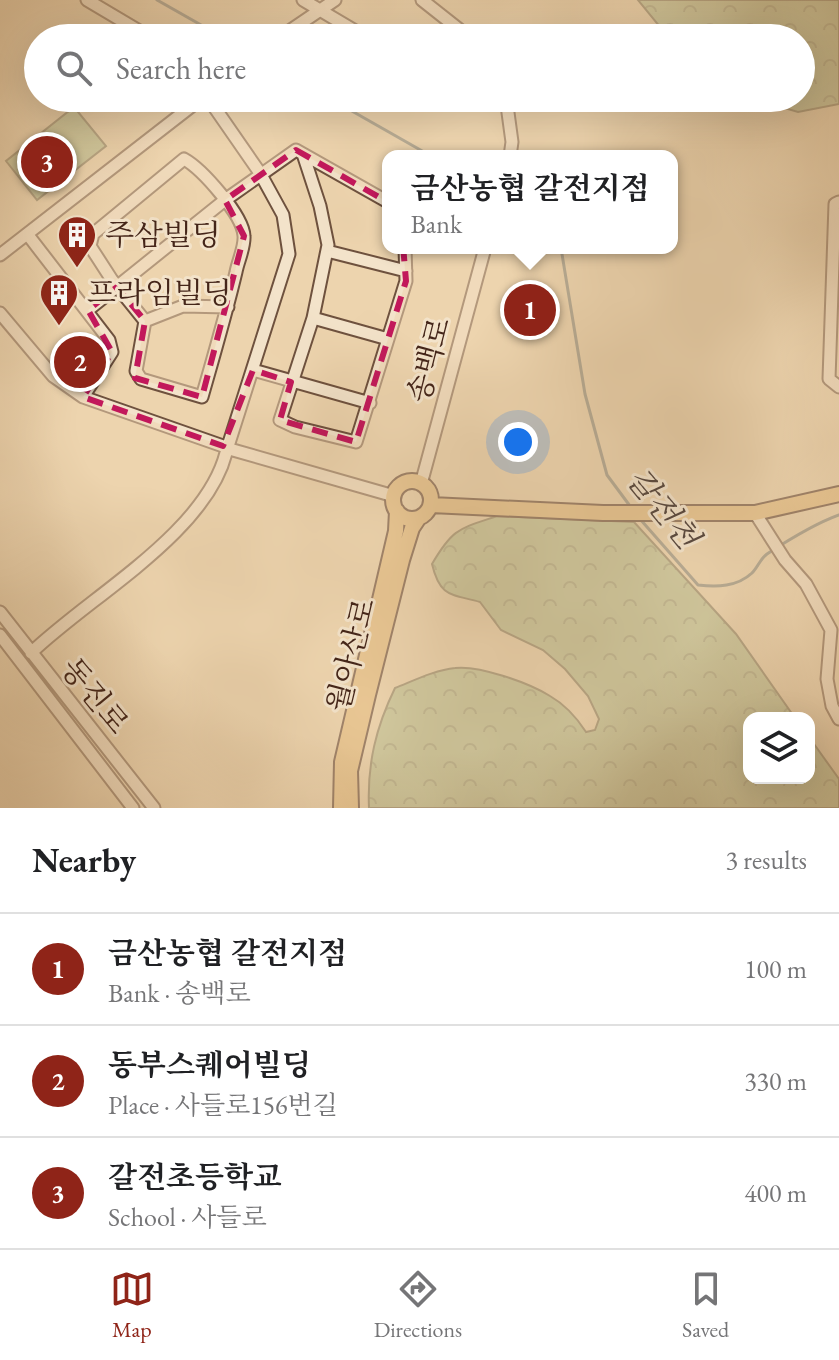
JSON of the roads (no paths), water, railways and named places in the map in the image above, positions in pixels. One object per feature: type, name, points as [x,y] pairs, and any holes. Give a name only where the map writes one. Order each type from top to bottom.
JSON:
[{"type":"main road","points":[[341,808],[342,762],[396,531],[395,504],[402,484],[421,484],[430,495],[431,505],[418,519],[404,517],[395,504]]},
{"type":"main road","points":[[431,505],[629,513],[755,513],[839,494]]},
{"type":"main road","name":"월아산로","points":[[351,808],[350,771],[357,740],[402,560],[418,519]]},
{"type":"street","points":[[87,0],[127,24]]},
{"type":"street","points":[[303,0],[344,24]]},
{"type":"street","points":[[300,24],[335,0]]},
{"type":"street","points":[[422,0],[452,24]]},
{"type":"street","points":[[0,255],[187,112]]},
{"type":"street","points":[[35,649],[177,531],[221,475],[289,254],[283,215],[260,173],[215,112]]},
{"type":"street","points":[[508,112],[511,150]]},
{"type":"street","points":[[88,310],[260,173],[296,150],[382,199]]},
{"type":"street","points":[[303,154],[320,206],[328,245],[313,318],[280,420],[295,427],[356,442],[406,281],[405,254]]},
{"type":"street","points":[[184,159],[195,165],[225,200],[239,220],[244,236],[228,307],[202,397],[141,379],[136,371],[145,321],[117,287],[90,246],[93,234],[184,159]]},
{"type":"street","points":[[834,383],[835,204],[839,202]]},
{"type":"street","points":[[28,235],[109,340],[112,352],[83,397]]},
{"type":"street","points":[[327,251],[406,271]]},
{"type":"street","name":"송백로","points":[[421,484],[483,254]]},
{"type":"street","points":[[145,321],[183,306],[228,307]]},
{"type":"street","points":[[0,313],[53,376],[83,397],[395,504]]},
{"type":"street","points":[[313,318],[388,339]]},
{"type":"street","points":[[253,370],[370,403]]},
{"type":"street","points":[[755,513],[785,560],[806,584],[831,630],[827,679],[832,706],[839,719]]},
{"type":"street","name":"동진로","points":[[0,612],[23,641],[35,649],[40,666],[154,808]]},
{"type":"street","name":"동진로","points":[[0,635],[133,808]]},
{"type":"waterway","name":"갈전천","points":[[157,0],[199,24]]},
{"type":"waterway","name":"갈전천","points":[[354,112],[420,150]]},
{"type":"waterway","name":"갈전천","points":[[562,254],[585,394],[607,475],[630,506]]},
{"type":"waterway","name":"갈전천","points":[[640,519],[698,585],[712,586],[746,578],[767,554],[811,527],[839,515]]},
{"type":"place","name":"갈전초등학교","points":[[47,162]]},
{"type":"place","name":"주삼빌딩","points":[[77,269]]},
{"type":"place","name":"금산농협 갈전지점","points":[[530,310]]},
{"type":"place","name":"프라임빌딩","points":[[59,327]]},
{"type":"place","name":"동부스퀘어빌딩","points":[[80,362]]}]
